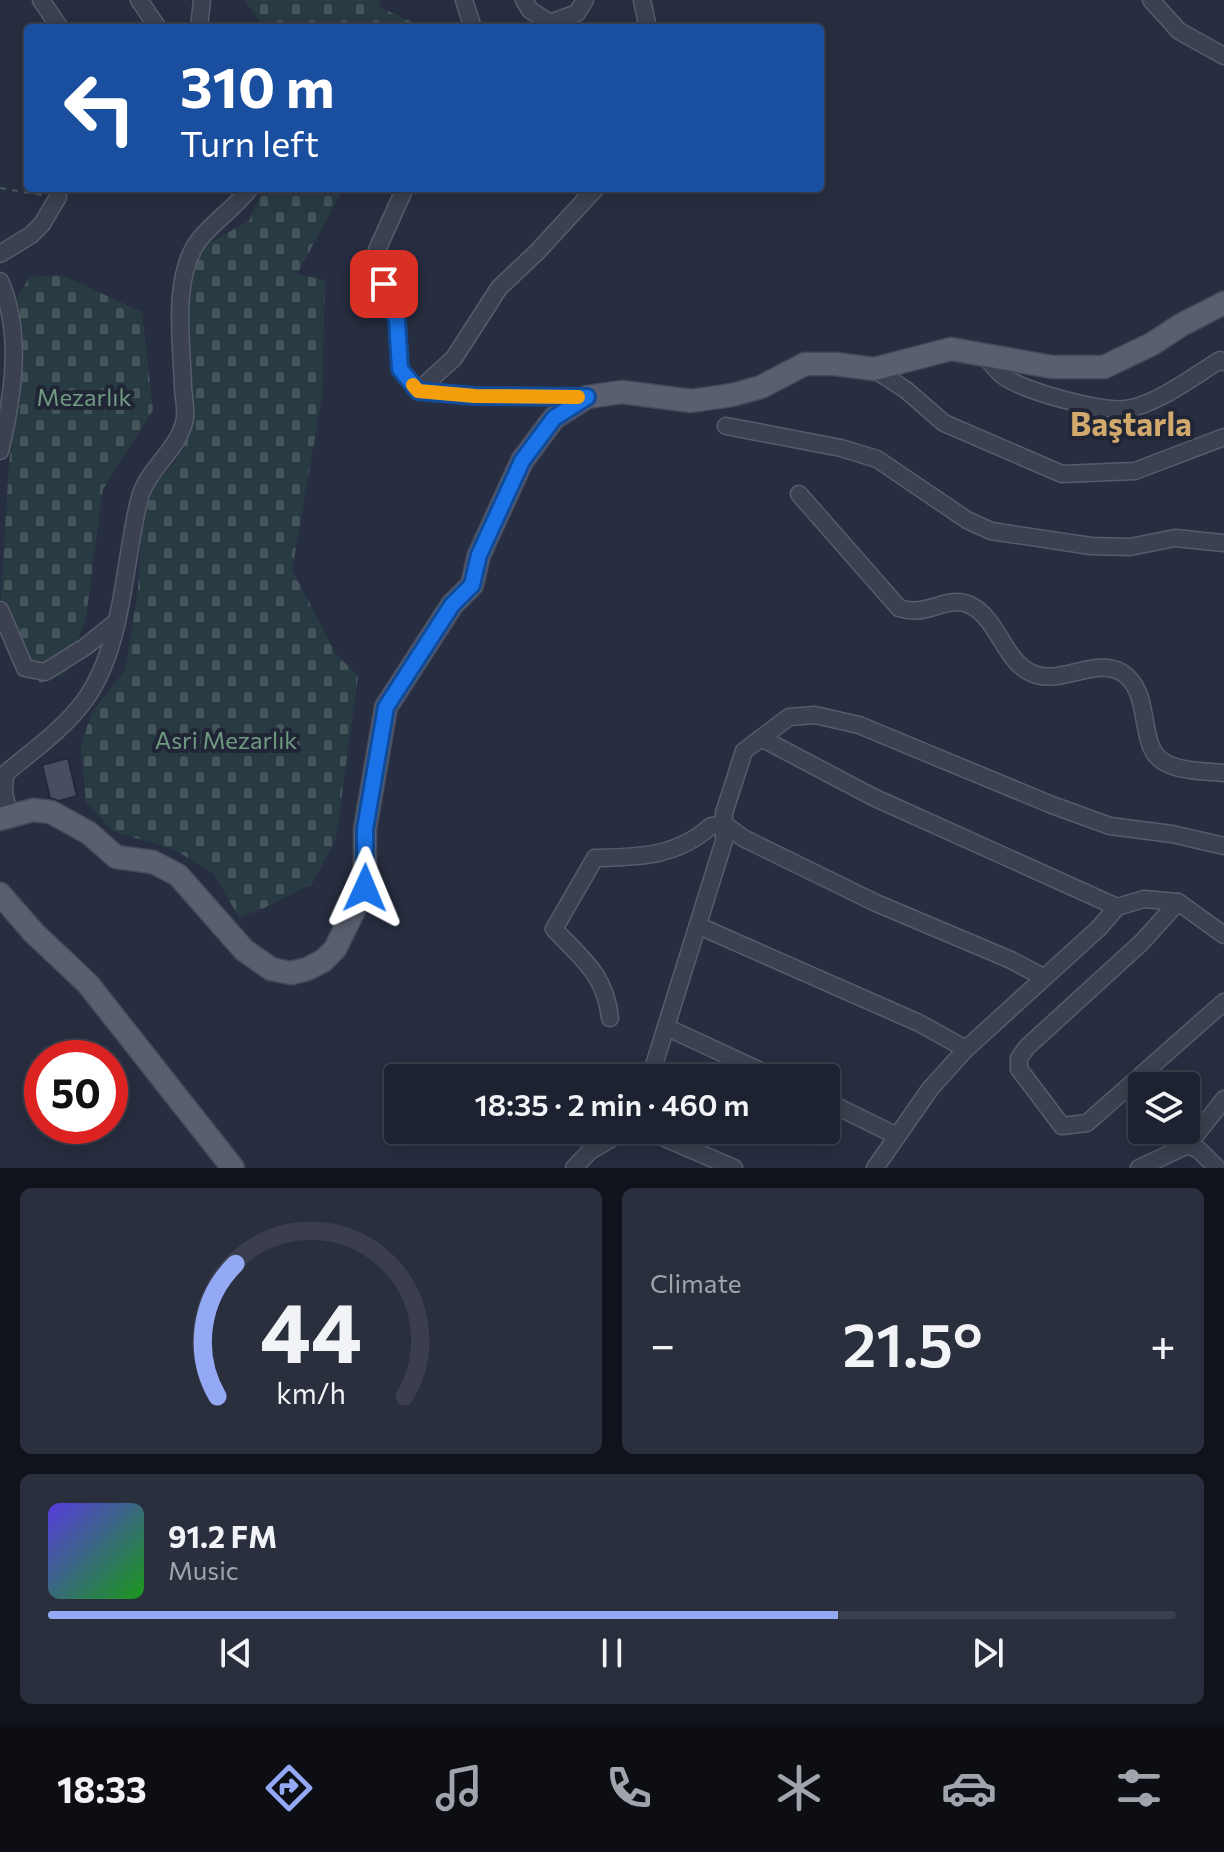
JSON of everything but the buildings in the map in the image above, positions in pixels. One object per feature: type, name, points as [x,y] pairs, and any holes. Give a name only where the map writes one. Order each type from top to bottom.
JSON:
[{"type":"main road","points":[[4,818],[33,810],[51,812],[89,833],[116,857],[153,862],[178,875],[244,950],[271,969],[291,973],[323,961],[335,949],[365,888],[365,829],[386,707],[452,605],[472,585],[479,555],[522,461],[554,418],[587,397],[622,392],[691,401],[761,387],[805,364],[874,369],[951,349],[1052,367],[1104,367],[1224,303]]},
{"type":"main road","points":[[0,894],[34,933],[88,984],[233,1168]]},
{"type":"street","points":[[41,0],[57,24]]},
{"type":"street","points":[[139,0],[155,24]]},
{"type":"street","points":[[199,24],[202,0]]},
{"type":"street","points":[[464,0],[472,24]]},
{"type":"street","points":[[524,0],[530,10],[550,23],[577,13],[585,0]]},
{"type":"street","points":[[642,0],[647,24]]},
{"type":"street","points":[[1151,0],[1179,31],[1224,56]]},
{"type":"street","points":[[4,818],[5,774],[69,720],[86,698],[101,670],[116,622],[141,493],[177,440],[185,419],[180,316],[187,262],[200,240],[247,192]]},
{"type":"street","points":[[403,192],[377,250],[384,284],[397,321],[400,369],[418,391],[475,396],[587,397]]},
{"type":"street","points":[[418,391],[454,358],[499,288],[592,192]]},
{"type":"street","points":[[0,254],[31,235],[42,224],[58,197]]},
{"type":"street","points":[[0,281],[14,344],[7,420],[0,451]]},
{"type":"street","points":[[985,356],[1002,375],[1026,386],[1077,404],[1126,409],[1159,397],[1220,360],[1224,362]]},
{"type":"street","points":[[874,369],[906,390],[944,423],[1062,474],[1135,471],[1224,437]]},
{"type":"street","points":[[726,426],[841,448],[877,459],[967,520],[991,531],[1091,546],[1130,547],[1175,538],[1224,543]]},
{"type":"street","points":[[799,494],[899,608],[914,613],[953,602],[968,604],[990,623],[1018,663],[1036,675],[1068,676],[1102,667],[1123,673],[1134,684],[1143,705],[1151,749],[1156,756],[1184,769],[1224,773]]},
{"type":"street","points":[[0,610],[25,668],[45,672],[85,647],[116,622]]},
{"type":"street","points":[[655,1064],[724,841],[724,813],[744,751],[789,717],[815,715],[859,725],[1110,826],[1172,834],[1224,846]]},
{"type":"street","points":[[761,738],[873,797],[1117,907]]},
{"type":"street","points":[[610,1018],[608,997],[600,978],[554,929],[595,858],[660,854],[694,841],[711,826],[726,825],[743,838],[876,903],[1011,960],[1043,977]]},
{"type":"street","points":[[875,1168],[930,1089],[966,1049],[1099,928],[1117,907],[1144,899],[1178,902],[1224,935]]},
{"type":"street","points":[[1178,902],[1142,942],[1027,1047],[1019,1058],[1019,1069],[1062,1126],[1087,1123],[1224,1002]]},
{"type":"street","points":[[699,926],[919,1023],[966,1049]]},
{"type":"street","points":[[668,1028],[746,1064]]},
{"type":"street","points":[[1139,1168],[1188,1145],[1224,1099]]},
{"type":"street","points":[[840,1108],[897,1136]]},
{"type":"street","points":[[574,1168],[590,1151],[602,1144]]},
{"type":"street","points":[[678,1144],[734,1168]]},
{"type":"street","points":[[1188,1145],[1199,1150],[1217,1168]]},
{"type":"path","points":[[0,188],[24,192]]},
{"type":"path","points":[[26,192],[58,197]]},
{"type":"green space","points":[[245,0],[380,0],[379,7],[417,24],[261,24]]},
{"type":"green space","name":"Asri Mezarlık","points":[[262,192],[342,192],[297,274],[325,280],[322,397],[292,570],[336,654],[358,676],[336,839],[312,884],[239,917],[213,873],[175,850],[113,831],[86,802],[81,747],[91,714],[125,670],[138,590],[143,497],[174,463],[192,429],[191,382],[183,315],[191,269],[202,247],[249,221]]},
{"type":"green space","name":"Mezarlık","points":[[62,275],[142,312],[153,410],[103,489],[86,617],[66,673],[40,683],[18,647],[1,596],[9,464],[21,358],[16,299],[30,277]]},
{"type":"slow traffic","points":[[413,385],[418,391],[475,396],[578,397]]},
{"type":"district","name":"Baştarla","points":[[1131,423]]},
{"type":"route","points":[[365,888],[365,829],[386,707],[452,605],[472,585],[479,555],[522,461],[554,418],[587,397],[475,396],[418,391],[400,369],[397,321],[384,284]]}]
